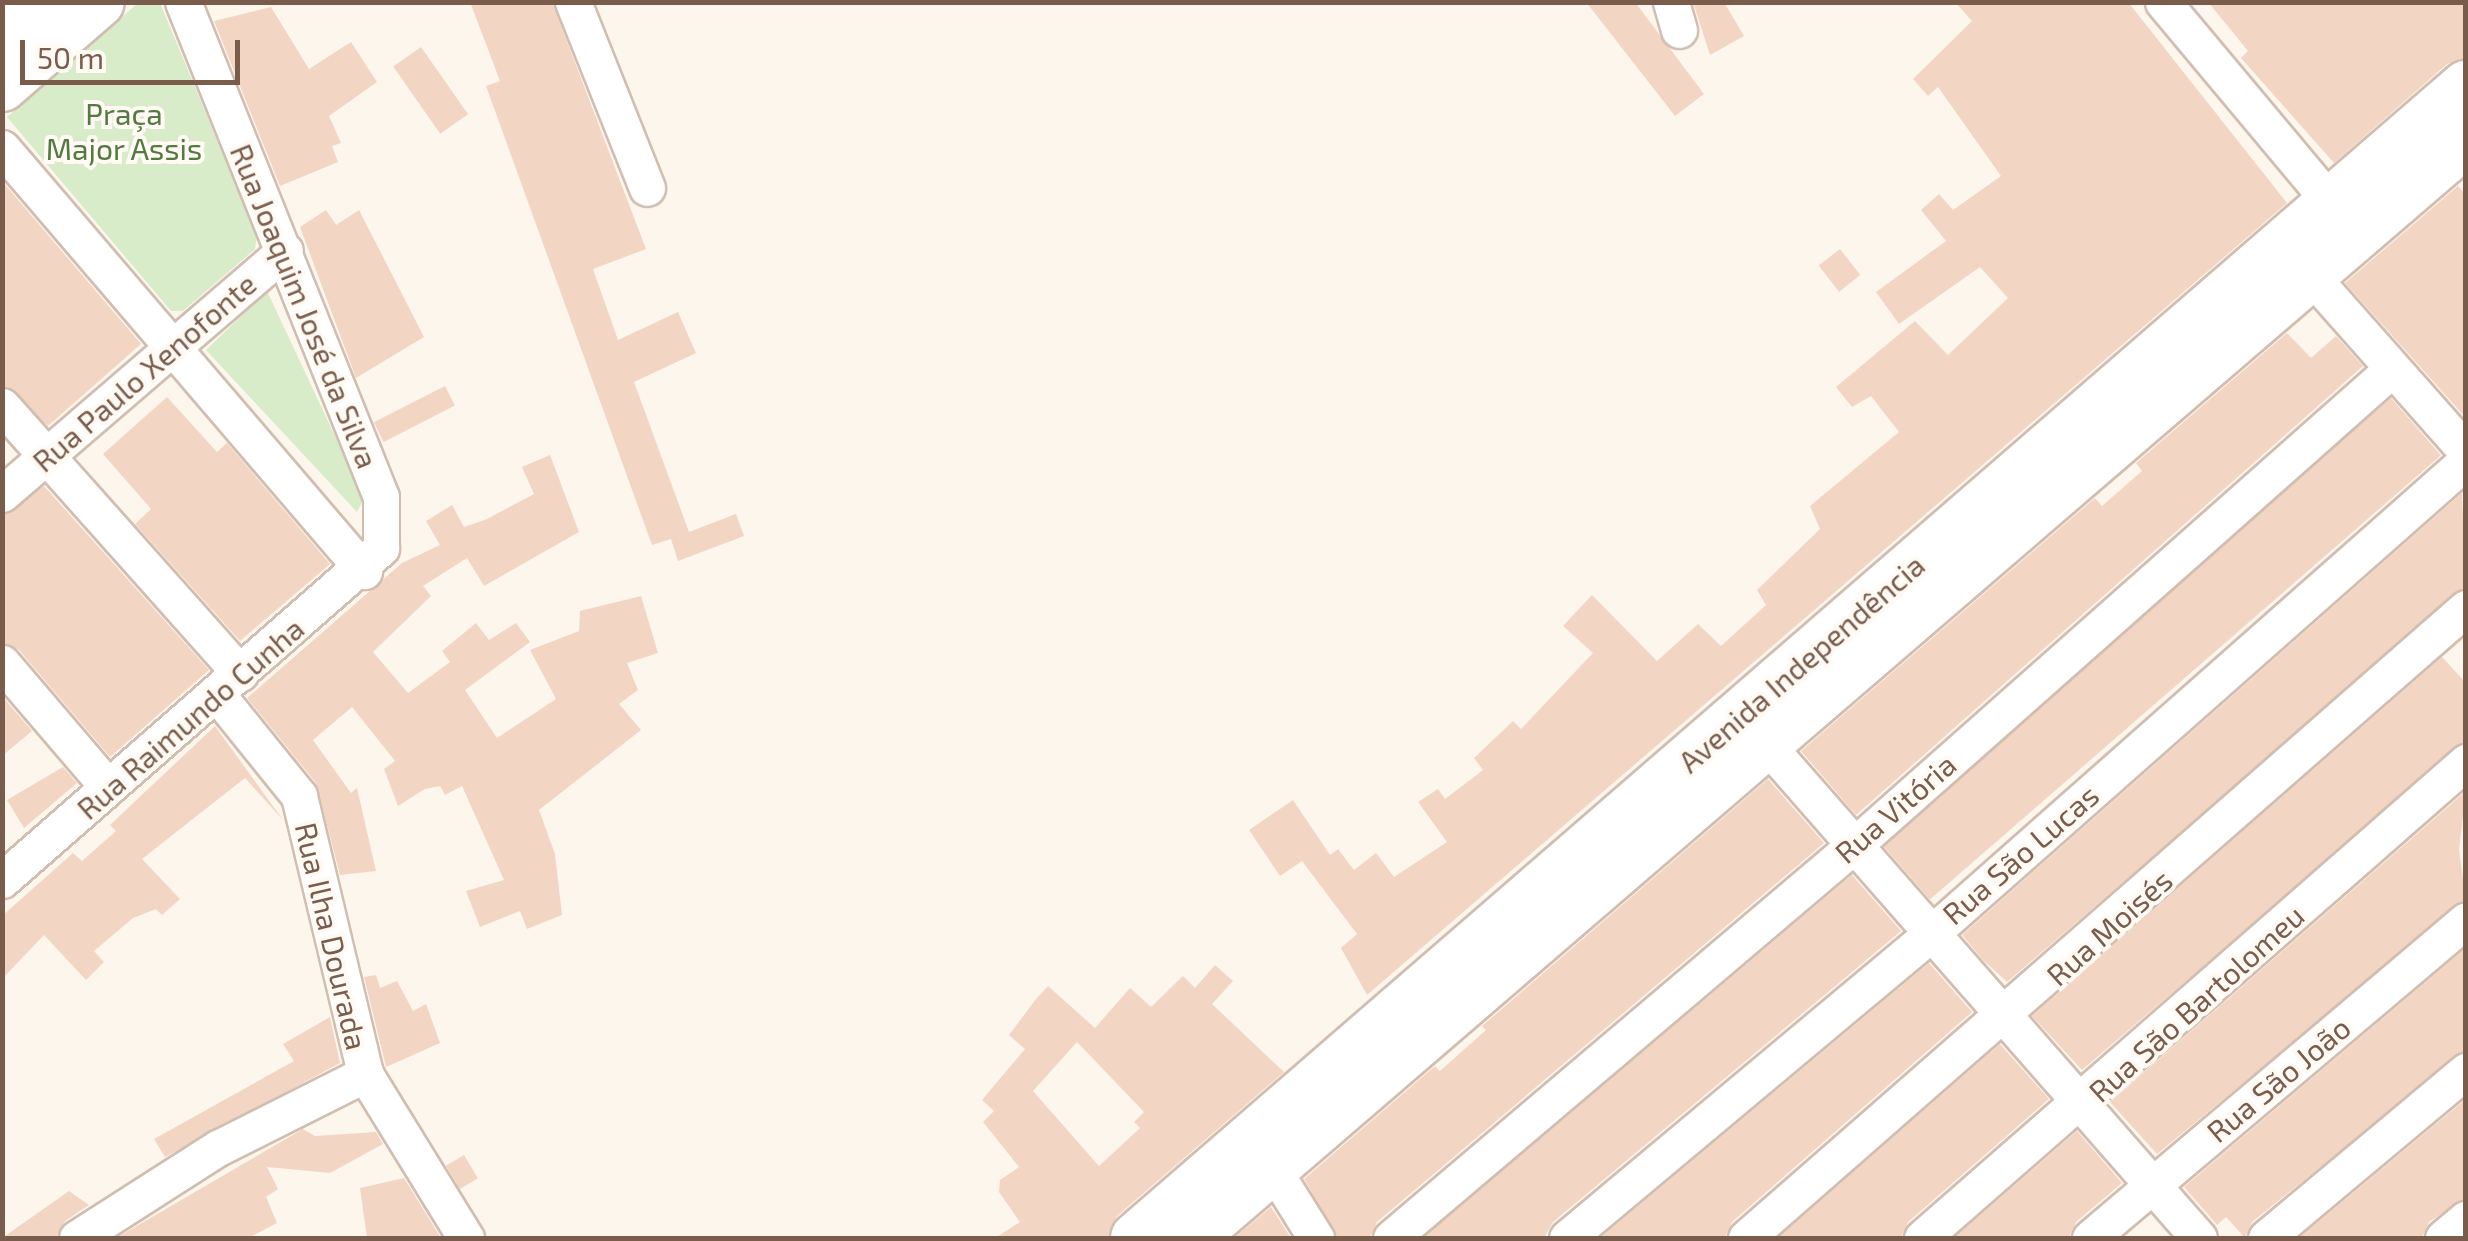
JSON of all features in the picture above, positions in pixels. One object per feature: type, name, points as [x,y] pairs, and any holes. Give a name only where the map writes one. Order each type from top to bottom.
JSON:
[{"type":"main road","points":[[2,35],[40,2]]},
{"type":"main road","points":[[2,86],[99,2]]},
{"type":"main road","name":"Avenida Independência","points":[[1136,1238],[1263,1153],[1755,731],[2297,260],[2343,218],[2466,86]]},
{"type":"main road","name":"Avenida Independência","points":[[2343,218],[2466,141]]},
{"type":"main road","name":"Avenida Independência","points":[[1190,1238],[1263,1153]]},
{"type":"street","name":"Rua Joaquim José da Silva","points":[[182,2],[381,496],[370,564]]},
{"type":"street","points":[[573,2],[647,188]]},
{"type":"street","points":[[2163,2],[2343,218]]},
{"type":"street","points":[[2,148],[173,347],[370,564]]},
{"type":"street","name":"Rua Paulo Xenofonte","points":[[2,494],[285,251]]},
{"type":"street","points":[[2297,260],[2466,451]]},
{"type":"street","name":"Rua Vitória","points":[[1391,1238],[1858,842],[2392,369]]},
{"type":"street","name":"Rua Ilha Dourada","points":[[2,406],[228,683],[300,796],[365,1074],[466,1238]]},
{"type":"street","name":"Rua São Lucas","points":[[1567,1238],[1934,930],[2466,460]]},
{"type":"street","name":"Rua Raimundo Cunha","points":[[2,880],[370,564]]},
{"type":"street","name":"Rua Moisés","points":[[1746,1238],[2008,1016],[2466,608]]},
{"type":"street","points":[[2,663],[108,787]]},
{"type":"street","points":[[1755,731],[1858,842],[2200,1238]]},
{"type":"street","name":"Rua São Bartolomeu","points":[[1922,1238],[2083,1104],[2466,762]]},
{"type":"street","name":"Rua São João","points":[[2090,1238],[2466,920]]},
{"type":"street","points":[[2266,1238],[2466,1071]]},
{"type":"street","points":[[77,1238],[218,1148],[365,1074]]},
{"type":"street","points":[[1263,1153],[1316,1238]]},
{"type":"street","points":[[2443,1238],[2466,1218]]},
{"type":"green space","name":"Praça Major Assis","points":[[138,3],[160,3],[257,236],[255,249],[183,311],[171,311],[7,117]]},
{"type":"green space","points":[[267,291],[364,498],[357,512],[206,350]]},
{"type":"building","points":[[470,2],[552,2],[646,249],[593,269],[618,340],[678,312],[696,353],[634,382],[689,532],[736,514],[744,536],[678,561],[671,539],[652,545],[486,86],[500,81]]},
{"type":"building","points":[[1586,2],[1635,2],[1704,94],[1675,116]]},
{"type":"building","points":[[1693,2],[1724,2],[1744,36],[1710,55]]},
{"type":"building","points":[[1955,2],[2128,2],[2287,203],[1367,995],[1341,948],[1357,934],[1302,861],[1280,876],[1249,830],[1293,800],[1330,855],[1338,849],[1354,870],[1376,853],[1394,877],[1447,842],[1418,802],[1438,789],[1445,799],[1483,770],[1474,758],[1513,721],[1521,729],[1593,653],[1563,626],[1592,595],[1657,661],[1698,624],[1721,646],[1766,605],[1757,590],[1820,529],[1810,506],[1899,432],[1871,396],[1852,407],[1836,387],[1915,321],[1948,355],[2008,298],[1980,267],[1899,324],[1876,292],[1946,241],[1921,210],[1939,194],[1953,210],[2001,176],[1938,87],[1928,96],[1913,79],[1972,21]]},
{"type":"building","points":[[2208,2],[2466,2],[2466,58],[2447,64],[2334,163],[2241,58],[2248,51]]},
{"type":"building","points":[[271,7],[309,69],[351,42],[377,82],[329,116],[341,143],[332,146],[338,162],[280,186],[214,21]]},
{"type":"building","points":[[421,47],[468,114],[440,134],[393,67]]},
{"type":"building","points":[[2,181],[141,344],[48,426],[2,385]]},
{"type":"building","points":[[2458,186],[2466,195],[2466,418],[2345,283]]},
{"type":"building","points":[[326,210],[336,225],[359,210],[424,337],[356,378],[300,227]]},
{"type":"building","points":[[1840,249],[1860,275],[1839,292],[1819,266]]},
{"type":"building","points":[[2287,333],[2311,358],[2336,336],[2363,366],[1856,815],[1801,751],[2095,498],[2102,506],[2142,471],[2136,463]]},
{"type":"building","points":[[445,386],[455,406],[384,442],[374,422]]},
{"type":"building","points":[[167,397],[217,452],[227,443],[330,564],[240,641],[135,524],[151,509],[103,454]]},
{"type":"building","points":[[2391,398],[2441,455],[1930,900],[1880,842]]},
{"type":"building","points":[[550,455],[579,532],[484,586],[467,558],[423,586],[431,596],[373,652],[408,693],[450,662],[442,651],[476,623],[489,640],[516,623],[530,642],[465,690],[497,738],[556,699],[530,650],[579,631],[580,611],[641,596],[658,653],[627,663],[638,690],[619,704],[641,730],[539,810],[555,854],[562,915],[527,929],[520,911],[480,927],[466,891],[504,880],[462,786],[445,795],[440,786],[425,789],[398,806],[384,769],[395,761],[352,707],[313,740],[351,793],[357,788],[376,871],[340,875],[316,783],[247,698],[402,563],[440,545],[426,521],[452,505],[464,527],[534,494],[522,467]]},
{"type":"building","points":[[44,486],[209,670],[110,757],[18,649],[2,642],[2,515]]},
{"type":"building","points":[[2462,493],[2466,587],[2007,982],[1983,960],[1962,935]]},
{"type":"building","points":[[2442,657],[2466,683],[2466,741],[2082,1070],[2032,1016]]},
{"type":"building","points":[[2,696],[32,731],[2,756]]},
{"type":"building","points":[[215,726],[283,820],[245,778],[142,859],[180,899],[162,915],[156,909],[133,918],[94,951],[104,962],[86,980],[44,935],[2,979],[2,916],[73,853],[82,861],[116,831],[110,825]]},
{"type":"building","points":[[63,767],[77,783],[24,828],[7,800]]},
{"type":"building","points":[[1768,779],[1824,843],[1377,1222],[1370,1238],[1337,1238],[1304,1179],[1435,1066],[1440,1071],[1486,1030],[1482,1026]]},
{"type":"building","points":[[2466,791],[2459,850],[2466,899],[2157,1154],[2110,1102]]},
{"type":"building","points":[[1852,875],[1901,931],[1553,1222],[1544,1238],[1423,1238]]},
{"type":"building","points":[[2466,948],[2466,1050],[2252,1222],[2245,1238],[2226,1217],[2217,1225],[2184,1187]]},
{"type":"building","points":[[1929,963],[1972,1012],[1732,1222],[1725,1238],[1600,1238]]},
{"type":"building","points":[[1215,965],[1233,981],[1212,1004],[1284,1072],[1117,1216],[1108,1238],[995,1238],[1020,1222],[999,1192],[1000,1180],[1019,1167],[983,1122],[994,1111],[982,1100],[1025,1049],[1009,1035],[1036,999],[1048,986],[1095,1028],[1130,988],[1151,1007],[1183,976],[1195,988]],"holes":[[[1077,1042],[1144,1112],[1134,1122],[1140,1128],[1099,1166],[1033,1091]]]},
{"type":"building","points":[[376,975],[380,988],[397,981],[413,1011],[426,1004],[440,1043],[386,1067],[364,977]]},
{"type":"building","points":[[330,1017],[340,1063],[165,1157],[154,1139],[294,1061],[283,1044]]},
{"type":"building","points":[[2000,1044],[2049,1099],[1908,1222],[1901,1238],[1778,1238]]},
{"type":"building","points":[[2466,1099],[2466,1198],[2429,1222],[2422,1238],[2299,1238]]},
{"type":"building","points":[[303,1129],[315,1136],[376,1132],[383,1144],[330,1173],[267,1167],[278,1189],[266,1197],[277,1223],[248,1238],[116,1238]]},
{"type":"building","points":[[2077,1131],[2122,1183],[2076,1222],[2069,1238],[1954,1238]]},
{"type":"building","points":[[464,1155],[478,1178],[460,1189],[446,1166]]},
{"type":"building","points":[[404,1178],[441,1238],[367,1238],[360,1188]]},
{"type":"building","points":[[69,1191],[89,1205],[65,1221],[56,1238],[2,1238]]},
{"type":"building","points":[[1271,1207],[1291,1238],[1234,1238]]}]
